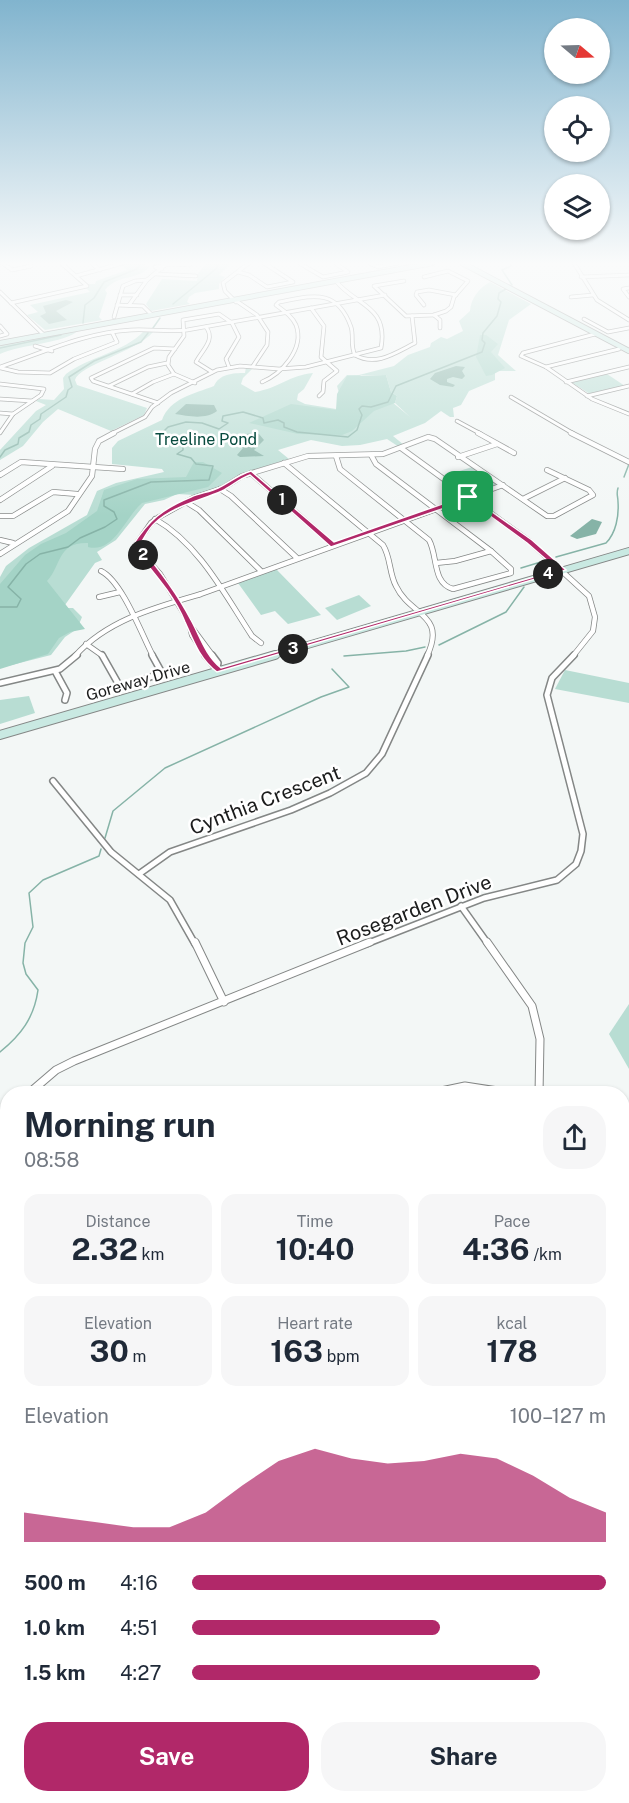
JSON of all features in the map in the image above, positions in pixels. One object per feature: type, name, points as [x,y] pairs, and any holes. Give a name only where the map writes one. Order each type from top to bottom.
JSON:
[{"type":"main road","name":"Goreway Drive","points":[[0,735],[218,669],[629,551]]},
{"type":"street","points":[[39,347],[52,351]]},
{"type":"street","points":[[0,367],[62,347]]},
{"type":"street","points":[[0,367],[18,372],[50,373],[83,355],[104,347]]},
{"type":"street","points":[[206,347],[196,362],[212,372]]},
{"type":"street","points":[[229,367],[226,359],[233,347]]},
{"type":"street","points":[[253,366],[264,347]]},
{"type":"street","points":[[262,382],[278,376],[296,347]]},
{"type":"street","points":[[319,396],[323,392],[324,381],[336,371],[321,356],[323,347]]},
{"type":"street","points":[[351,347],[355,355],[363,361],[370,362],[389,357],[409,347]]},
{"type":"street","points":[[0,554],[14,543],[66,514],[72,507],[77,494],[91,478],[96,447],[101,439],[143,418],[173,392],[195,383],[212,372],[229,367],[253,366],[283,369],[326,362],[378,350],[380,347]]},
{"type":"street","points":[[547,347],[520,355],[546,367],[587,396],[629,414]]},
{"type":"street","points":[[158,403],[93,381],[91,378],[153,348],[175,349],[167,363]]},
{"type":"street","points":[[546,367],[626,350]]},
{"type":"street","points":[[167,363],[174,374],[195,383]]},
{"type":"street","points":[[109,386],[153,365],[167,363]]},
{"type":"street","points":[[566,382],[629,367]]},
{"type":"street","points":[[132,394],[153,382],[174,374]]},
{"type":"street","points":[[0,384],[43,387],[43,394],[13,414],[0,433]]},
{"type":"street","points":[[587,396],[629,386]]},
{"type":"street","points":[[511,397],[540,416],[629,462]]},
{"type":"street","points":[[0,399],[33,401]]},
{"type":"street","points":[[0,413],[13,414]]},
{"type":"street","points":[[457,421],[514,453]]},
{"type":"street","points":[[218,669],[212,665],[192,635],[193,629],[160,574],[135,546],[155,519],[186,502],[220,489],[237,478],[284,463],[311,456],[371,455],[401,448],[430,437],[523,500],[551,516],[593,495],[592,491],[547,470]]},
{"type":"street","points":[[458,457],[497,444]]},
{"type":"street","name":"Rosegarden Drive","points":[[37,1086],[56,1070],[74,1061],[461,906],[501,893],[553,883],[570,871],[582,853],[584,834],[547,695],[552,678],[587,641],[593,631],[595,616],[589,596],[529,541],[401,448]]},
{"type":"street","points":[[336,456],[340,469],[432,543],[441,582],[453,589],[511,573],[511,569],[491,551],[376,464],[371,455]]},
{"type":"street","points":[[0,475],[21,462],[123,469]]},
{"type":"street","points":[[284,463],[387,550],[396,587],[418,612]]},
{"type":"street","points":[[0,500],[52,465]]},
{"type":"street","points":[[251,473],[333,545]]},
{"type":"street","points":[[523,500],[566,478]]},
{"type":"street","points":[[0,683],[55,671],[70,662],[86,644],[109,628],[133,617],[502,485]]},
{"type":"street","points":[[220,489],[231,496],[297,558]]},
{"type":"street","points":[[0,516],[13,516],[51,493],[77,494]]},
{"type":"street","points":[[186,502],[199,510],[261,571]]},
{"type":"street","points":[[155,519],[165,524],[204,565],[252,636],[261,643]]},
{"type":"street","points":[[0,540],[14,543]]},
{"type":"street","points":[[436,563],[455,561],[491,551]]},
{"type":"street","points":[[86,644],[101,653],[119,685],[127,685],[160,675],[161,670],[120,592],[107,574],[101,570]]},
{"type":"street","points":[[99,597],[120,592]]},
{"type":"street","name":"Cynthia Crescent","points":[[139,874],[170,852],[320,797],[354,781],[375,766],[434,641],[433,630],[418,612]]},
{"type":"street","points":[[55,671],[67,693],[65,700]]},
{"type":"street","points":[[53,781],[111,852],[170,900],[224,1002]]},
{"type":"street","points":[[461,906],[532,1006],[540,1039],[539,1086]]},
{"type":"green space","points":[[0,347],[23,347],[19,348],[0,354]]},
{"type":"green space","points":[[121,347],[132,347],[86,369],[75,380],[77,385],[147,408],[144,415],[111,431],[58,409],[43,422],[23,446],[0,460],[0,450],[36,411],[46,405],[36,401],[39,399],[54,400],[64,389],[63,378],[66,374]]},
{"type":"green space","name":"Treeline Pond","points":[[430,347],[500,347],[498,355],[516,371],[495,371],[495,380],[469,391],[461,405],[453,408],[454,417],[441,411],[425,423],[393,436],[404,445],[399,447],[387,439],[342,446],[311,440],[278,450],[289,459],[238,475],[221,486],[195,495],[177,494],[164,500],[145,504],[116,540],[97,552],[102,560],[95,563],[65,605],[67,608],[73,608],[82,617],[77,629],[65,637],[51,655],[0,668],[0,577],[6,566],[29,548],[87,515],[97,491],[116,483],[164,472],[162,469],[112,464],[112,448],[118,441],[162,420],[177,402],[214,386],[219,379],[231,374],[245,373],[246,367],[254,367],[243,378],[241,384],[255,392],[271,388],[298,376],[313,373],[304,389],[298,394],[297,400],[305,404],[336,409],[341,400],[337,386],[347,375],[359,375],[394,366],[408,355]],"holes":[[[360,375],[386,375],[391,392],[397,396],[395,403],[410,417]]]},
{"type":"green space","points":[[607,374],[625,386],[590,394],[571,382]]},
{"type":"green space","points":[[472,467],[498,484],[469,494],[444,476]]},
{"type":"green space","points":[[277,570],[321,615],[288,624],[275,611],[261,615],[238,583]]},
{"type":"green space","points":[[359,595],[371,606],[337,620],[325,608]]},
{"type":"green space","points":[[565,670],[629,683],[629,703],[555,689]]},
{"type":"green space","points":[[29,696],[35,713],[0,724],[0,700]]},
{"type":"green space","points":[[629,1004],[629,1069],[609,1034]]},
{"type":"shaded area","points":[[478,347],[495,347],[491,352],[505,368],[486,376],[476,357]]},
{"type":"shaded area","points":[[456,366],[465,367],[462,371],[465,376],[462,379],[453,377],[447,379],[447,382],[455,385],[453,387],[440,385],[430,379],[435,373]]},
{"type":"shaded area","points":[[386,375],[391,392],[397,396],[395,403],[374,411],[352,431],[342,435],[298,434],[249,423],[291,404],[336,410],[337,394],[347,376]]},
{"type":"shaded area","points":[[186,404],[214,405],[217,411],[207,416],[175,414]]},
{"type":"shaded area","points":[[246,434],[259,434],[264,440],[254,450],[264,456],[240,457],[237,455],[243,448],[240,445]]},
{"type":"shaded area","points":[[194,462],[203,462],[222,473],[208,487],[142,503],[112,540],[105,545],[97,548],[88,547],[88,543],[78,544],[65,550],[61,556],[47,581],[85,629],[70,632],[59,638],[48,654],[0,669],[0,584],[25,555],[41,544],[66,533],[97,511],[104,490],[137,479],[186,477]]},
{"type":"shaded area","points":[[592,519],[602,522],[596,534],[577,539],[570,536]]},
{"type":"waterway","points":[[0,348],[4,347]]},
{"type":"waterway","points":[[0,457],[5,450],[18,444],[19,438],[29,432],[31,425],[40,419],[41,414],[66,397],[68,390],[72,387],[69,377],[94,361],[128,347]]},
{"type":"waterway","points":[[0,607],[17,607],[21,599],[8,587],[26,564],[40,554],[68,547],[80,538],[117,519],[114,512],[104,506],[104,500],[151,482],[209,480],[213,466],[196,464],[191,458],[177,454],[183,450],[183,446],[170,443],[161,434],[168,427],[186,422],[202,423],[219,429],[228,423],[222,421],[223,416],[243,412],[263,418],[264,423],[278,420],[284,423],[284,427],[297,432],[348,437],[357,430],[362,415],[359,409],[362,406],[371,407],[388,402],[396,386],[482,352],[484,347]]},
{"type":"waterway","points":[[624,477],[629,464]]},
{"type":"waterway","points":[[556,557],[606,543],[616,524],[618,488]]},
{"type":"waterway","points":[[521,568],[544,561]]},
{"type":"waterway","points":[[439,645],[506,612],[524,587]]},
{"type":"waterway","points":[[344,656],[406,651],[425,647]]},
{"type":"waterway","points":[[105,838],[113,811],[165,768],[321,697],[349,687],[332,669]]},
{"type":"waterway","points":[[0,1052],[14,1039],[30,1017],[38,990],[26,974],[23,963],[25,943],[33,927],[29,893],[43,880],[99,856],[101,849]]},
{"type":"route","points":[[251,473],[333,545],[468,497],[529,541],[563,570],[219,671],[212,665],[192,635],[193,629],[160,574],[135,546],[151,523],[159,517],[193,498],[225,487],[237,478],[251,473]]}]
